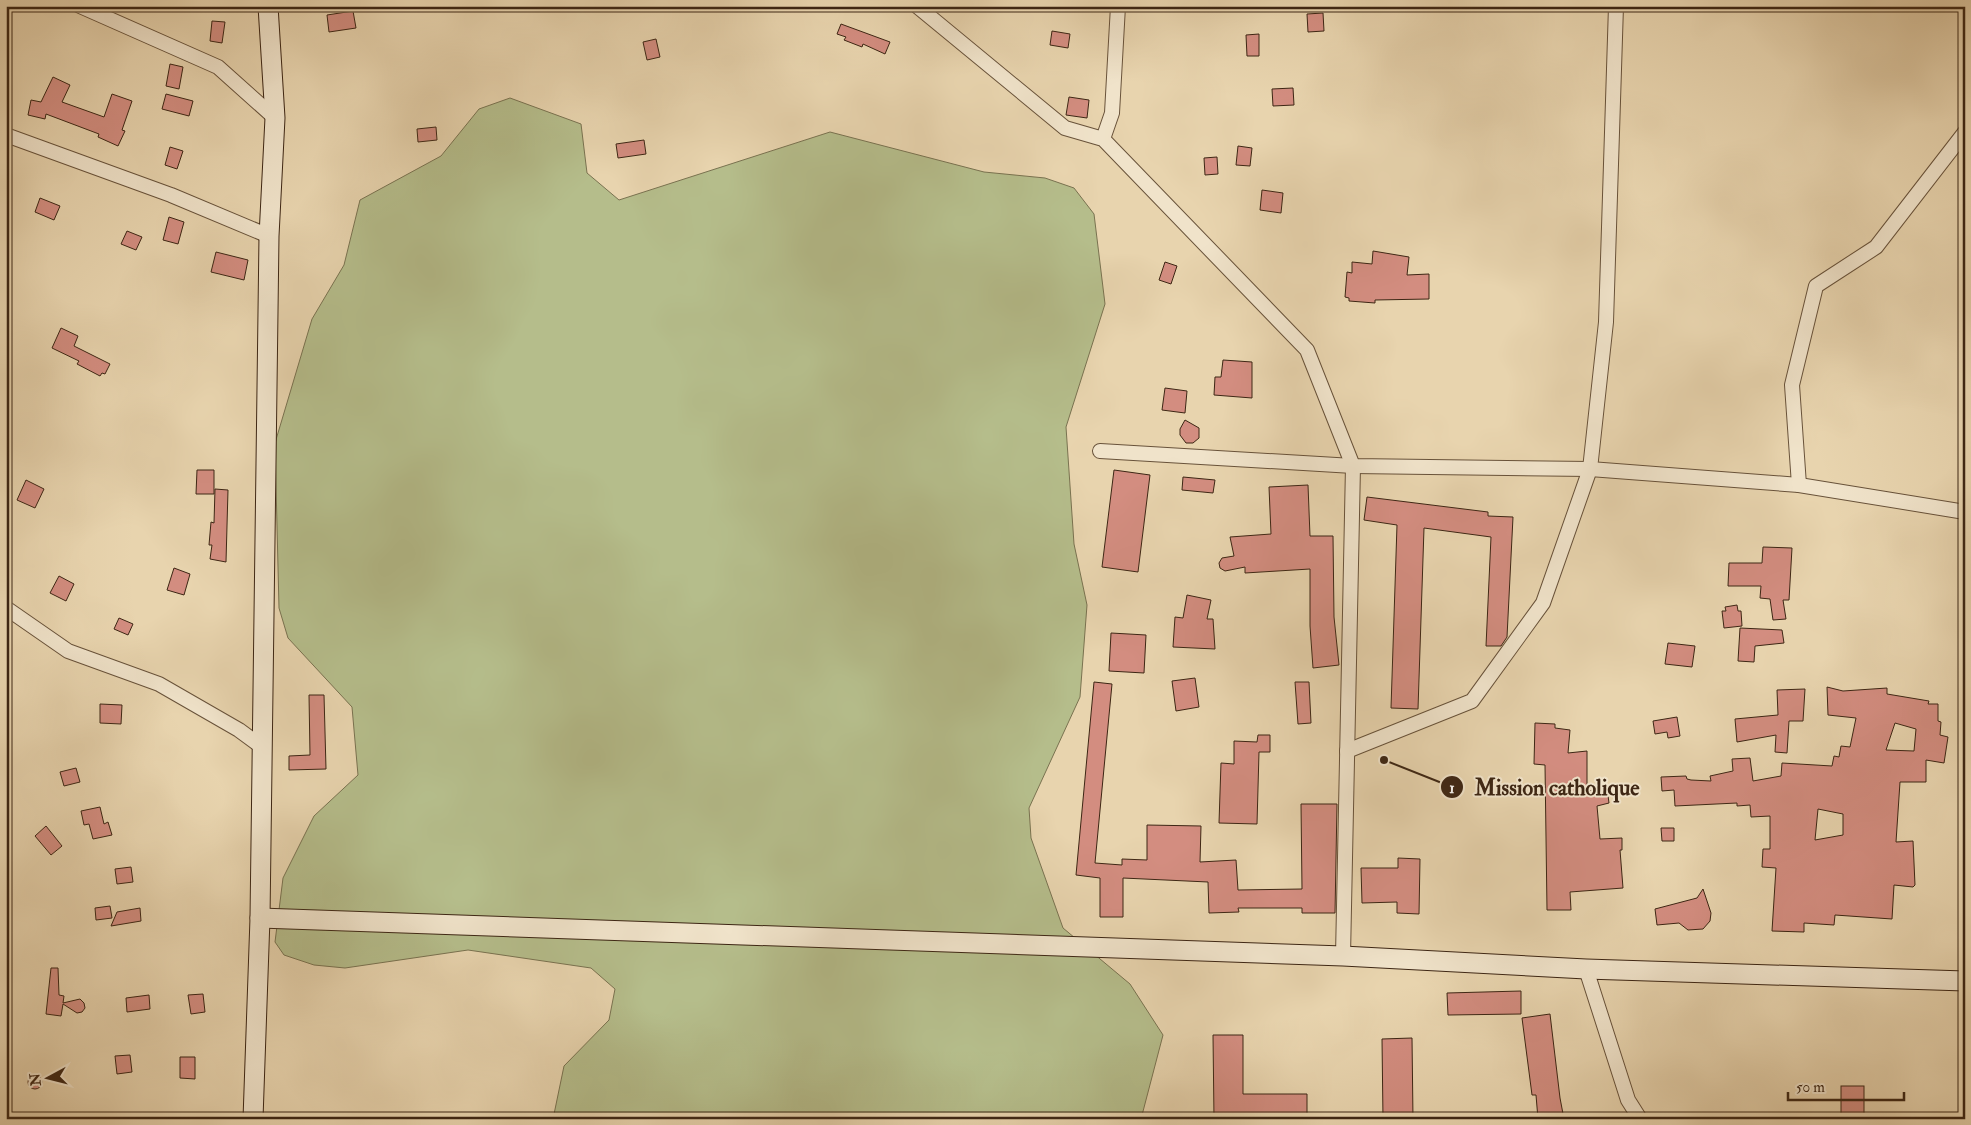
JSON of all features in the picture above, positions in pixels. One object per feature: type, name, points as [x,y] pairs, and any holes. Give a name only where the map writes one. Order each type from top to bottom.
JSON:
[{"type":"street","points":[[80,6],[218,67],[275,118]]},
{"type":"street","points":[[253,1119],[260,918],[269,236],[275,118],[268,6]]},
{"type":"street","points":[[917,6],[1065,128],[1103,139],[1307,350],[1353,466],[1343,956]]},
{"type":"street","points":[[1103,139],[1112,113],[1118,6]]},
{"type":"street","points":[[1347,751],[1472,701],[1543,603],[1590,469],[1606,322],[1616,6]]},
{"type":"street","points":[[1799,485],[1792,385],[1816,286],[1876,247],[1965,132]]},
{"type":"street","points":[[6,135],[171,195],[269,236]]},
{"type":"street","points":[[1100,451],[1353,466],[1590,469],[1799,485],[1965,512]]},
{"type":"street","points":[[6,608],[68,651],[159,684],[239,730],[262,747]]},
{"type":"street","points":[[260,918],[1343,956],[1586,969],[1965,981]]},
{"type":"street","points":[[1586,969],[1628,1100],[1640,1119]]},
{"type":"green space","points":[[510,98],[581,124],[587,173],[619,200],[830,132],[984,172],[1045,178],[1074,188],[1094,214],[1105,304],[1066,427],[1074,544],[1087,605],[1080,697],[1029,808],[1031,838],[1063,928],[1130,984],[1163,1035],[1141,1119],[553,1119],[564,1066],[609,1020],[615,989],[591,968],[468,950],[345,968],[314,965],[284,955],[275,942],[283,878],[314,816],[358,775],[352,707],[288,638],[279,608],[275,443],[312,319],[344,265],[360,200],[441,156],[479,109]]},
{"type":"building","points":[[353,11],[356,28],[329,32],[327,15]]},
{"type":"building","points":[[1323,13],[1324,31],[1308,32],[1307,14]]},
{"type":"building","points":[[212,21],[225,22],[222,43],[210,41]]},
{"type":"building","points":[[841,24],[890,42],[885,54],[863,44],[862,47],[844,40],[846,37],[837,34]]},
{"type":"building","points":[[1052,31],[1070,34],[1068,48],[1050,45]]},
{"type":"building","points":[[1259,34],[1259,56],[1247,56],[1246,35]]},
{"type":"building","points":[[656,39],[660,57],[647,60],[643,42]]},
{"type":"building","points":[[170,64],[183,67],[179,89],[166,86]]},
{"type":"building","points":[[53,77],[70,85],[62,102],[104,117],[112,94],[132,101],[122,130],[125,131],[118,146],[98,137],[99,134],[46,114],[45,119],[28,115],[31,100],[41,102]]},
{"type":"building","points":[[1293,88],[1294,105],[1273,106],[1272,89]]},
{"type":"building","points":[[166,94],[193,101],[189,116],[162,109]]},
{"type":"building","points":[[1069,97],[1089,100],[1087,118],[1066,115]]},
{"type":"building","points":[[436,127],[437,140],[418,142],[417,129]]},
{"type":"building","points":[[644,140],[646,154],[618,158],[616,144]]},
{"type":"building","points":[[1238,146],[1252,148],[1250,166],[1236,165]]},
{"type":"building","points":[[170,147],[183,151],[177,169],[165,165]]},
{"type":"building","points":[[1217,157],[1218,174],[1205,175],[1204,158]]},
{"type":"building","points":[[1262,190],[1283,193],[1281,213],[1260,210]]},
{"type":"building","points":[[40,198],[60,206],[54,220],[35,212]]},
{"type":"building","points":[[169,217],[184,222],[178,244],[163,240]]},
{"type":"building","points":[[127,231],[142,237],[136,250],[121,244]]},
{"type":"building","points":[[1373,251],[1409,257],[1407,275],[1429,274],[1429,299],[1375,300],[1375,303],[1349,301],[1349,298],[1345,297],[1347,272],[1352,273],[1352,262],[1372,264]]},
{"type":"building","points":[[216,252],[248,260],[244,280],[211,272]]},
{"type":"building","points":[[1165,262],[1177,266],[1171,284],[1159,280]]},
{"type":"building","points":[[61,328],[78,336],[74,346],[110,364],[105,374],[102,373],[100,376],[77,364],[79,361],[52,348]]},
{"type":"building","points":[[1223,360],[1252,362],[1252,398],[1214,395],[1215,377],[1221,377]]},
{"type":"building","points":[[1165,388],[1187,391],[1185,413],[1162,410]]},
{"type":"building","points":[[1185,420],[1199,428],[1199,438],[1193,443],[1186,443],[1180,435],[1180,429]]},
{"type":"building","points":[[197,470],[214,470],[214,494],[196,494]]},
{"type":"building","points":[[1114,470],[1150,475],[1138,572],[1102,567]]},
{"type":"building","points":[[1183,477],[1215,480],[1213,493],[1182,490]]},
{"type":"building","points":[[26,480],[44,489],[35,508],[17,500]]},
{"type":"building","points":[[1308,485],[1310,536],[1333,536],[1334,617],[1339,665],[1313,668],[1310,626],[1310,569],[1245,573],[1245,567],[1225,571],[1220,568],[1219,563],[1222,558],[1234,556],[1230,537],[1271,534],[1269,487]]},
{"type":"building","points":[[215,489],[228,490],[226,562],[210,559],[212,545],[209,545],[211,522],[214,523]]},
{"type":"building","points":[[1367,497],[1488,512],[1488,516],[1513,517],[1507,637],[1501,646],[1486,646],[1491,537],[1424,528],[1418,709],[1391,708],[1397,525],[1364,520]]},
{"type":"building","points":[[1763,547],[1792,548],[1789,600],[1783,600],[1786,619],[1773,620],[1770,599],[1760,598],[1761,586],[1728,586],[1729,563],[1762,563]]},
{"type":"building","points":[[174,568],[190,574],[184,595],[167,590]]},
{"type":"building","points":[[59,576],[74,584],[66,601],[50,593]]},
{"type":"building","points":[[1187,595],[1211,600],[1207,619],[1213,619],[1215,649],[1173,647],[1175,617],[1183,618]]},
{"type":"building","points":[[1737,605],[1738,611],[1741,611],[1742,626],[1724,628],[1722,611],[1726,611],[1725,607]]},
{"type":"building","points":[[119,618],[133,624],[128,635],[114,629]]},
{"type":"building","points":[[1740,628],[1782,630],[1784,643],[1755,646],[1754,662],[1738,661]]},
{"type":"building","points":[[1111,633],[1146,635],[1144,673],[1109,671]]},
{"type":"building","points":[[1668,643],[1695,646],[1692,667],[1665,664]]},
{"type":"building","points":[[1195,678],[1199,707],[1176,711],[1172,681]]},
{"type":"building","points":[[1094,682],[1112,684],[1095,863],[1122,865],[1122,859],[1147,860],[1147,825],[1201,826],[1200,862],[1236,860],[1238,890],[1302,889],[1301,804],[1337,804],[1335,913],[1302,913],[1302,908],[1238,908],[1239,912],[1209,913],[1208,882],[1123,878],[1123,917],[1100,917],[1100,878],[1076,875]]},
{"type":"building","points":[[1295,682],[1309,682],[1311,723],[1298,724]]},
{"type":"building","points":[[1827,687],[1843,691],[1887,688],[1887,694],[1929,701],[1928,704],[1938,704],[1938,721],[1941,722],[1940,735],[1948,737],[1944,763],[1926,760],[1926,782],[1900,782],[1896,842],[1913,841],[1915,885],[1913,887],[1894,885],[1892,919],[1835,915],[1834,925],[1804,923],[1804,932],[1772,931],[1776,868],[1762,867],[1763,849],[1770,849],[1770,816],[1751,817],[1750,805],[1737,806],[1737,803],[1675,806],[1674,790],[1662,791],[1661,777],[1686,776],[1687,779],[1691,780],[1711,781],[1710,776],[1733,771],[1732,759],[1750,758],[1753,781],[1781,776],[1782,763],[1832,766],[1834,756],[1839,757],[1841,746],[1850,747],[1856,718],[1828,715]],"holes":[[[1895,723],[1916,729],[1914,751],[1886,750]],[[1818,809],[1843,814],[1843,835],[1815,840]]]},
{"type":"building","points":[[1805,689],[1803,721],[1789,721],[1787,753],[1775,752],[1776,735],[1737,742],[1735,719],[1778,715],[1777,690]]},
{"type":"building","points":[[309,695],[324,695],[326,769],[289,770],[289,756],[310,755]]},
{"type":"building","points":[[100,704],[122,705],[121,724],[100,723]]},
{"type":"building","points":[[1677,717],[1680,736],[1668,738],[1667,732],[1655,734],[1653,721]]},
{"type":"building","points":[[1535,723],[1555,724],[1555,728],[1570,730],[1568,753],[1587,751],[1587,791],[1607,788],[1609,803],[1597,806],[1600,839],[1622,838],[1622,850],[1620,850],[1623,888],[1570,892],[1571,910],[1547,910],[1545,765],[1534,764]]},
{"type":"building","points":[[1258,735],[1270,735],[1270,752],[1259,752],[1257,824],[1219,823],[1221,763],[1234,764],[1234,741],[1257,742]]},
{"type":"building","points":[[76,768],[80,782],[64,786],[60,772]]},
{"type":"building","points":[[100,807],[104,824],[108,822],[112,835],[93,839],[89,824],[84,825],[81,811]]},
{"type":"building","points":[[46,826],[62,846],[51,855],[35,836]]},
{"type":"building","points":[[1661,828],[1674,828],[1674,841],[1662,841]]},
{"type":"building","points":[[1398,858],[1420,859],[1419,914],[1397,913],[1397,902],[1362,903],[1361,868],[1398,868]]},
{"type":"building","points":[[131,867],[133,882],[117,884],[115,869]]},
{"type":"building","points":[[1703,889],[1711,913],[1710,921],[1703,929],[1688,930],[1679,923],[1657,925],[1655,909],[1697,898]]},
{"type":"building","points":[[110,906],[112,918],[96,920],[95,908]]},
{"type":"building","points":[[140,908],[141,921],[111,926],[117,912]]},
{"type":"building","points":[[51,968],[58,968],[59,995],[64,996],[63,1003],[80,999],[84,1003],[85,1008],[82,1012],[77,1013],[63,1004],[61,1016],[46,1014]]},
{"type":"building","points":[[1521,991],[1521,1014],[1448,1015],[1447,993]]},
{"type":"building","points":[[203,994],[205,1012],[191,1014],[188,995]]},
{"type":"building","points":[[149,995],[150,1009],[127,1012],[126,998]]},
{"type":"building","points":[[1550,1014],[1564,1119],[1538,1119],[1536,1095],[1532,1095],[1522,1018]]},
{"type":"building","points":[[1213,1035],[1243,1035],[1243,1094],[1307,1094],[1307,1119],[1214,1119]]},
{"type":"building","points":[[1412,1038],[1413,1119],[1383,1119],[1382,1039]]},
{"type":"building","points":[[130,1055],[132,1072],[117,1074],[115,1056]]},
{"type":"building","points":[[180,1057],[195,1057],[195,1079],[180,1078]]},
{"type":"building","points":[[32,1075],[38,1075],[42,1082],[38,1089],[32,1089],[28,1085],[28,1079]]},
{"type":"building","points":[[1841,1086],[1864,1086],[1864,1117],[1841,1117]]},
{"type":"place","name":"Mission catholique","points":[[1384,760]]}]
